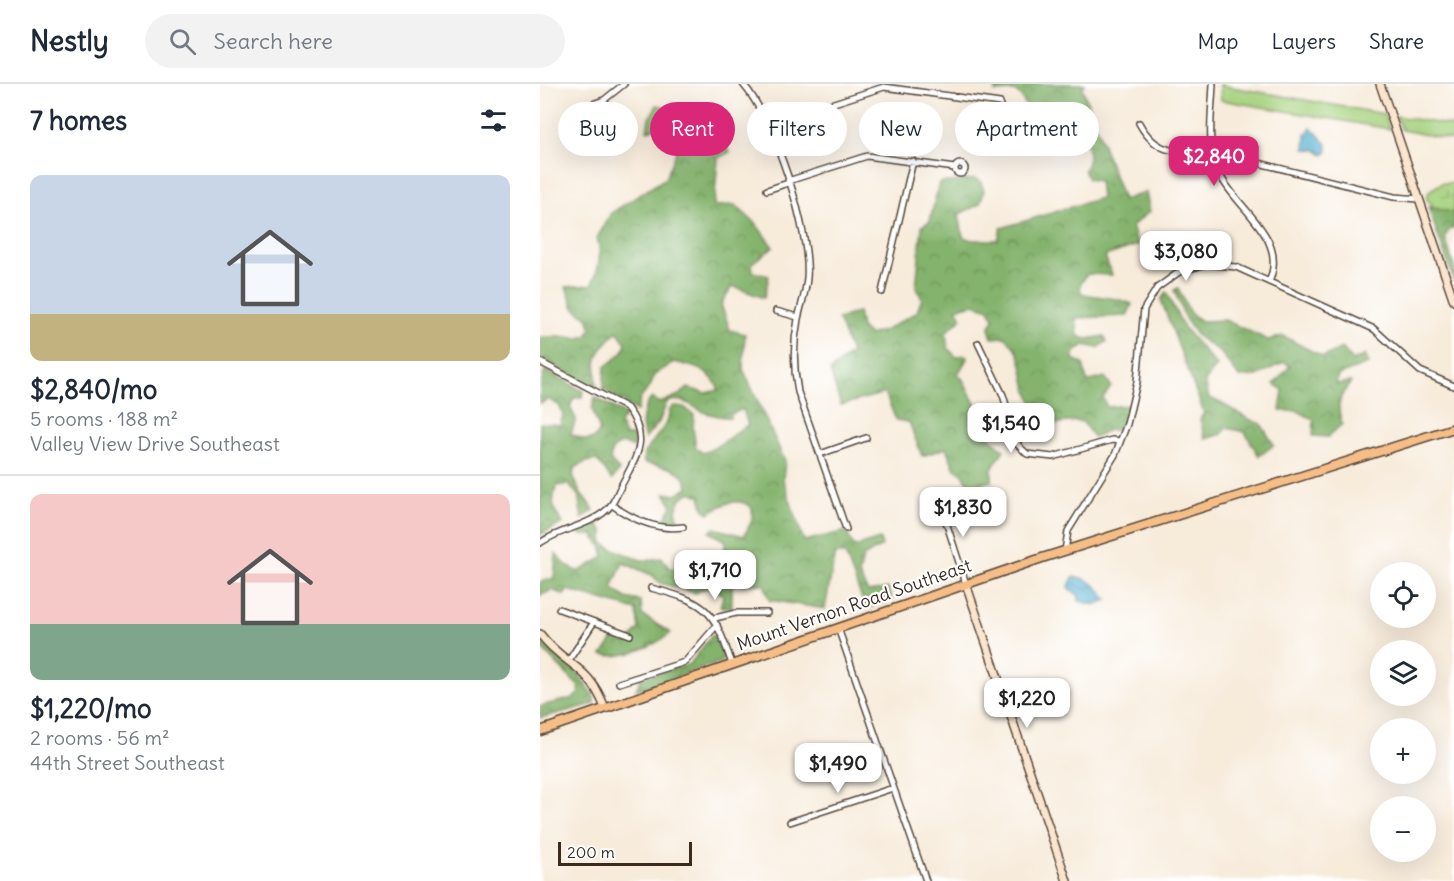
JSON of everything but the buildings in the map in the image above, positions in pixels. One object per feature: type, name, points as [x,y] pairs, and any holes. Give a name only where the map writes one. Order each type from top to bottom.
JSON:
[{"type":"main road","name":"Mount Vernon Road Southeast","points":[[540,731],[1065,551],[1454,428]]},
{"type":"street","points":[[598,102],[624,84]]},
{"type":"street","points":[[742,84],[757,102]]},
{"type":"street","points":[[1213,84],[1213,152],[1218,172],[1266,236],[1274,253],[1275,268],[1269,282]]},
{"type":"street","points":[[1380,84],[1454,301]]},
{"type":"street","points":[[837,102],[884,87],[993,102]]},
{"type":"street","points":[[1139,123],[1146,136],[1157,146],[1170,150],[1213,152],[1394,197],[1419,199]]},
{"type":"street","points":[[779,156],[807,249],[807,279],[794,343],[795,375],[846,529]]},
{"type":"street","points":[[767,190],[867,156],[955,168]]},
{"type":"street","points":[[882,292],[913,161]]},
{"type":"street","points":[[1065,551],[1068,531],[1115,455],[1120,441],[1135,394],[1142,316],[1157,288],[1179,272],[1207,264],[1236,267],[1374,329],[1420,371],[1454,386]]},
{"type":"street","points":[[776,311],[798,317]]},
{"type":"street","points":[[978,343],[1003,395],[1018,445],[1027,454],[1053,457],[1112,440],[1120,441]]},
{"type":"street","points":[[540,362],[627,408],[638,430],[638,455],[612,505],[592,520],[561,530],[540,543]]},
{"type":"street","points":[[820,454],[866,438]]},
{"type":"street","points":[[939,500],[1067,881]]},
{"type":"street","points":[[612,505],[625,514],[652,525],[683,527]]},
{"type":"street","points":[[651,588],[692,600],[715,618],[732,664]]},
{"type":"street","points":[[559,609],[630,635]]},
{"type":"street","points":[[715,618],[736,614],[767,614]]},
{"type":"street","points":[[569,660],[594,622]]},
{"type":"street","points":[[619,683],[685,662],[717,626]]},
{"type":"street","points":[[838,628],[926,881]]},
{"type":"street","points":[[540,634],[547,643],[590,678],[604,708]]},
{"type":"street","points":[[790,822],[893,788]]},
{"type":"green space","points":[[996,84],[1085,84],[1082,87],[1087,102],[1024,102],[1014,91],[995,92]]},
{"type":"green space","points":[[1220,85],[1384,114],[1390,129],[1221,100]]},
{"type":"green space","points":[[650,116],[650,129],[647,130]]},
{"type":"green space","points":[[1396,116],[1454,126],[1454,140],[1402,130]]},
{"type":"green space","points":[[1099,134],[1123,200],[1146,192],[1150,211],[1132,226],[1138,245],[1105,256],[1112,275],[1087,274],[1080,285],[1081,293],[1118,299],[1132,304],[1127,316],[1076,318],[1078,336],[1087,339],[1104,336],[1107,341],[1098,348],[1084,345],[1075,352],[1073,359],[1083,364],[1087,382],[1105,377],[1111,386],[1103,398],[1107,407],[1128,405],[1121,430],[1108,430],[1094,438],[1083,422],[1042,424],[1029,393],[1016,350],[1005,337],[992,338],[989,328],[994,319],[989,309],[974,304],[957,308],[962,318],[946,332],[948,348],[956,357],[965,355],[968,357],[958,374],[977,406],[974,419],[984,433],[1004,450],[992,469],[992,481],[970,486],[963,474],[955,469],[946,448],[922,456],[909,422],[896,420],[885,393],[841,405],[830,371],[851,353],[838,319],[858,312],[861,328],[869,335],[886,330],[917,312],[922,298],[916,288],[922,226],[930,221],[939,183],[975,179],[981,182],[984,191],[980,204],[959,214],[963,237],[972,240],[998,240],[1001,228],[1101,198],[1099,181],[1088,179],[1084,170],[1089,156],[1099,156]]},
{"type":"green space","points":[[674,156],[722,156],[718,158],[714,206],[735,205],[756,224],[773,247],[752,263],[753,272],[769,276],[764,298],[732,286],[721,304],[730,330],[745,334],[743,369],[785,461],[783,480],[804,541],[846,531],[854,547],[880,539],[882,546],[863,557],[859,575],[868,592],[888,588],[892,599],[866,609],[845,554],[835,554],[825,609],[769,600],[764,584],[732,585],[732,607],[720,607],[723,595],[710,585],[696,593],[660,583],[652,575],[623,563],[612,588],[626,598],[641,601],[642,615],[671,633],[638,651],[611,656],[602,655],[613,639],[629,641],[639,629],[636,610],[568,590],[564,595],[552,590],[540,596],[540,582],[554,578],[556,554],[565,564],[578,572],[604,557],[601,545],[592,535],[580,535],[581,528],[597,525],[603,530],[603,543],[634,557],[644,560],[662,558],[669,568],[693,570],[706,565],[701,553],[714,557],[724,551],[726,541],[710,532],[714,528],[744,536],[752,520],[752,508],[747,504],[730,503],[709,513],[704,510],[700,496],[691,492],[681,498],[676,510],[678,519],[671,524],[663,522],[672,506],[665,493],[676,495],[688,488],[686,481],[678,471],[644,463],[644,453],[667,423],[670,410],[674,406],[684,407],[694,415],[696,448],[703,453],[748,425],[743,409],[731,414],[730,418],[707,413],[684,402],[672,401],[667,402],[659,422],[645,439],[643,417],[646,406],[652,398],[660,403],[679,395],[688,388],[705,393],[719,390],[707,373],[695,367],[674,362],[654,375],[651,385],[640,399],[637,411],[603,389],[605,367],[622,353],[626,343],[617,331],[604,346],[596,362],[596,390],[540,357],[540,337],[563,336],[576,339],[587,336],[591,329],[589,319],[574,308],[566,287],[591,285],[599,262],[597,238],[611,213],[666,178]]},
{"type":"green space","points":[[1442,183],[1454,183],[1454,213],[1432,207],[1426,197],[1430,190]]},
{"type":"green space","points":[[1428,207],[1454,213],[1454,228],[1449,230],[1445,237],[1454,268],[1454,281]]},
{"type":"green space","points":[[1178,288],[1190,313],[1201,321],[1225,320],[1268,340],[1283,336],[1323,357],[1342,348],[1353,361],[1365,355],[1368,364],[1338,375],[1336,384],[1351,382],[1340,402],[1339,411],[1342,424],[1328,437],[1313,436],[1314,420],[1298,411],[1280,411],[1283,390],[1274,384],[1290,366],[1284,362],[1257,376],[1239,377],[1221,353],[1197,336],[1186,320],[1174,290]]},
{"type":"green space","points":[[1166,292],[1184,328],[1217,366],[1205,381],[1209,398],[1261,424],[1274,445],[1259,456],[1245,432],[1226,428],[1222,434],[1205,439],[1200,419],[1204,413],[1161,300]]},
{"type":"green space","points":[[545,370],[583,391],[582,397],[574,398],[570,407],[576,419],[571,434],[585,440],[593,439],[600,431],[592,409],[595,397],[626,415],[620,423],[625,436],[635,436],[634,448],[622,443],[612,450],[610,460],[619,470],[612,480],[597,460],[585,462],[575,468],[573,475],[580,492],[594,510],[582,519],[578,495],[568,484],[557,486],[554,506],[563,523],[540,535],[540,423],[560,425],[563,415],[559,405],[548,399],[540,404],[540,389]]},
{"type":"green space","points":[[716,635],[724,657],[721,662],[636,690],[641,678],[690,664],[711,636]]},
{"type":"green space","points":[[540,642],[578,673],[594,697],[594,704],[540,718],[540,706],[573,698],[579,693],[579,687],[540,647]]},
{"type":"water","points":[[1311,127],[1327,144],[1327,153],[1323,155],[1316,150],[1305,149],[1306,134]]},
{"type":"water","points":[[1073,577],[1089,581],[1108,600],[1094,605],[1079,601],[1079,596],[1068,588]]}]
